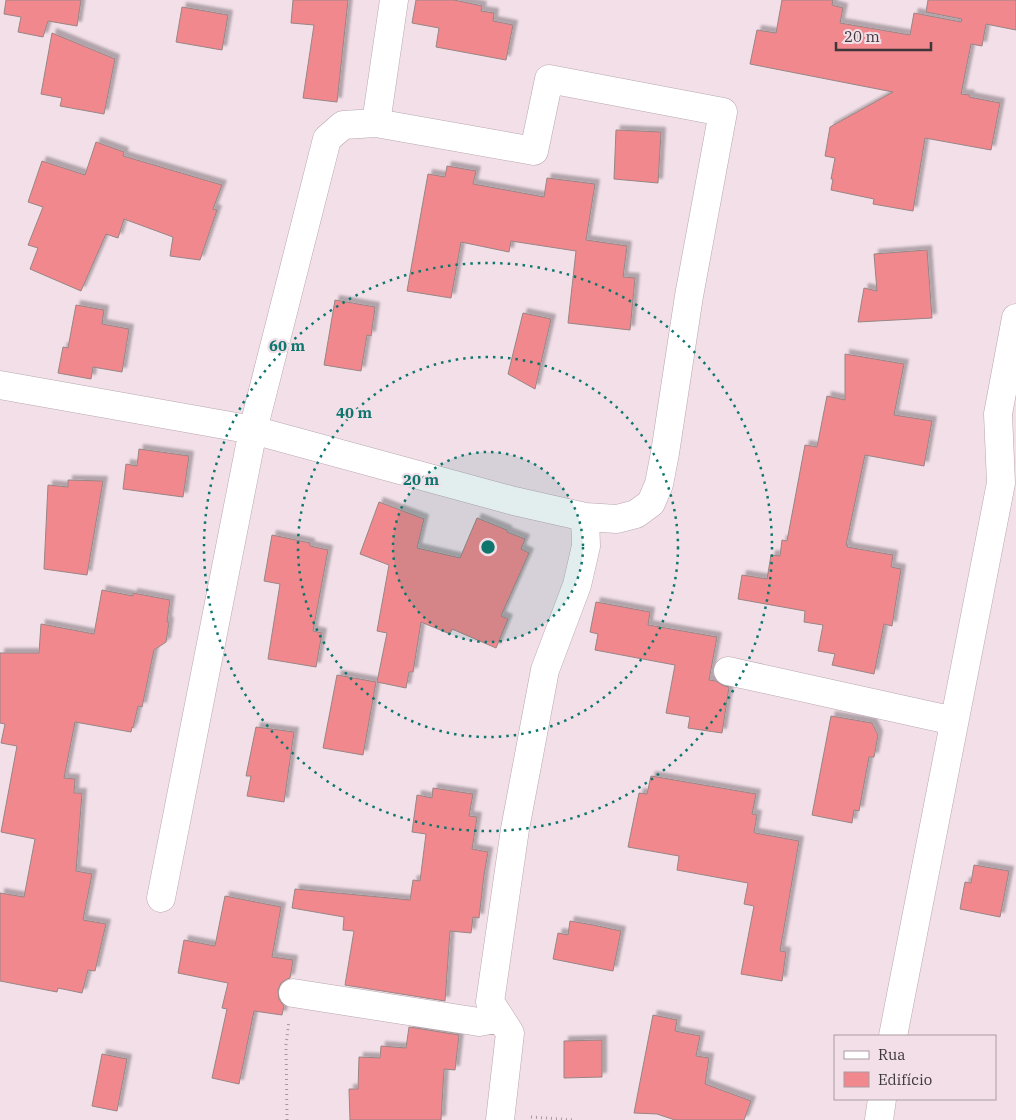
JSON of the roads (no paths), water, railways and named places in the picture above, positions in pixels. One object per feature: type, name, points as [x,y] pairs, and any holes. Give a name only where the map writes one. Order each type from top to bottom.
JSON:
[{"type":"street","points":[[376,123],[394,0]]},
{"type":"street","points":[[0,385],[253,430],[514,501],[584,517],[617,519],[636,514],[651,503],[659,484],[688,296],[723,112],[549,79],[534,151],[376,123],[343,125],[327,139],[253,430],[161,898]]},
{"type":"street","points":[[893,1035],[1001,483],[998,414],[1016,318]]},
{"type":"street","points":[[500,1118],[510,1033],[490,1002],[515,829],[545,670],[577,585],[586,546],[584,517]]},
{"type":"street","points":[[728,671],[954,721]]},
{"type":"street","points":[[293,993],[479,1022],[500,1018]]},
{"type":"street","points":[[879,1120],[882,1100]]}]
